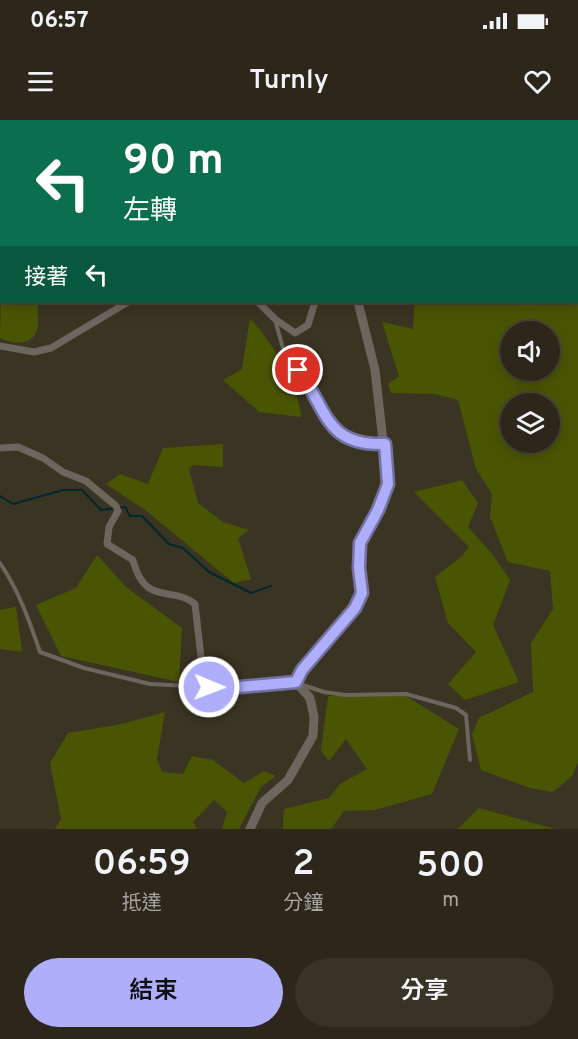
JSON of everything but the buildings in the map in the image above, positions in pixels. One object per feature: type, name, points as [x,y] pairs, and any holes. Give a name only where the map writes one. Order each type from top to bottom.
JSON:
[{"type":"street","points":[[0,346],[34,351],[51,348],[126,303]]},
{"type":"street","points":[[259,303],[287,330],[295,333],[308,326],[315,303]]},
{"type":"street","points":[[296,682],[302,670],[355,608],[362,593],[359,568],[360,543],[378,510],[388,484],[375,370],[363,331],[358,303]]},
{"type":"street","points":[[0,448],[18,447],[43,458],[63,472],[86,481],[116,506],[118,511],[105,537],[107,544],[132,560],[137,577],[159,594],[189,600],[195,604],[201,657],[209,687],[218,689],[296,682]]},
{"type":"street","points":[[250,829],[262,803],[288,780],[314,736],[314,717],[310,698],[296,682]]},
{"type":"lane","points":[[274,319],[285,355],[310,386],[332,429],[363,444],[385,444]]},
{"type":"lane","points":[[0,563],[13,582],[24,605],[40,652],[84,668],[150,684],[209,687]]},
{"type":"lane","points":[[296,682],[324,692],[406,694],[456,708],[466,715],[470,760]]},
{"type":"green space","points":[[1,303],[39,303],[37,329],[31,339],[26,342],[14,342],[0,338]]},
{"type":"green space","points":[[415,303],[578,303],[578,762],[572,776],[553,792],[530,788],[481,770],[472,734],[479,718],[533,692],[531,643],[553,609],[550,571],[508,562],[490,517],[492,494],[476,469],[458,400],[435,394],[391,393],[388,384],[399,376],[382,322],[413,329]]},
{"type":"green space","points":[[250,318],[267,339],[290,377],[301,417],[259,412],[223,380],[242,369]]},
{"type":"green space","points":[[223,444],[223,467],[193,465],[189,469],[198,503],[223,522],[249,530],[238,538],[251,579],[234,583],[145,510],[106,484],[120,474],[148,484],[163,448]]},
{"type":"green space","points":[[462,480],[478,503],[468,527],[493,555],[510,580],[493,625],[519,682],[465,700],[448,684],[476,652],[448,623],[435,577],[462,556],[469,547],[414,492]]},
{"type":"green space","points":[[97,555],[126,587],[182,628],[179,682],[61,656],[36,605],[76,588]]},
{"type":"green space","points":[[16,607],[22,652],[0,649],[0,610]]},
{"type":"green space","points":[[404,695],[459,729],[432,794],[375,810],[344,811],[331,829],[283,829],[284,809],[329,798],[340,784],[367,769],[346,739],[329,761],[321,751],[328,696]]},
{"type":"green space","points":[[165,712],[157,759],[162,772],[183,774],[192,756],[213,760],[244,783],[264,771],[276,776],[261,787],[239,829],[222,829],[227,812],[214,800],[193,822],[197,829],[55,829],[61,819],[50,763],[68,733],[122,724]]},
{"type":"green space","points":[[479,808],[555,829],[458,829]]},
{"type":"waterway","points":[[0,496],[13,504],[63,490],[82,490],[101,510],[125,507],[130,516],[142,516],[169,544],[183,548],[209,572],[251,593],[271,586]]},
{"type":"route","points":[[209,687],[218,689],[296,682],[302,670],[355,608],[362,593],[359,568],[360,543],[378,510],[388,484],[385,444],[363,444],[332,429],[310,386],[298,370]]}]
